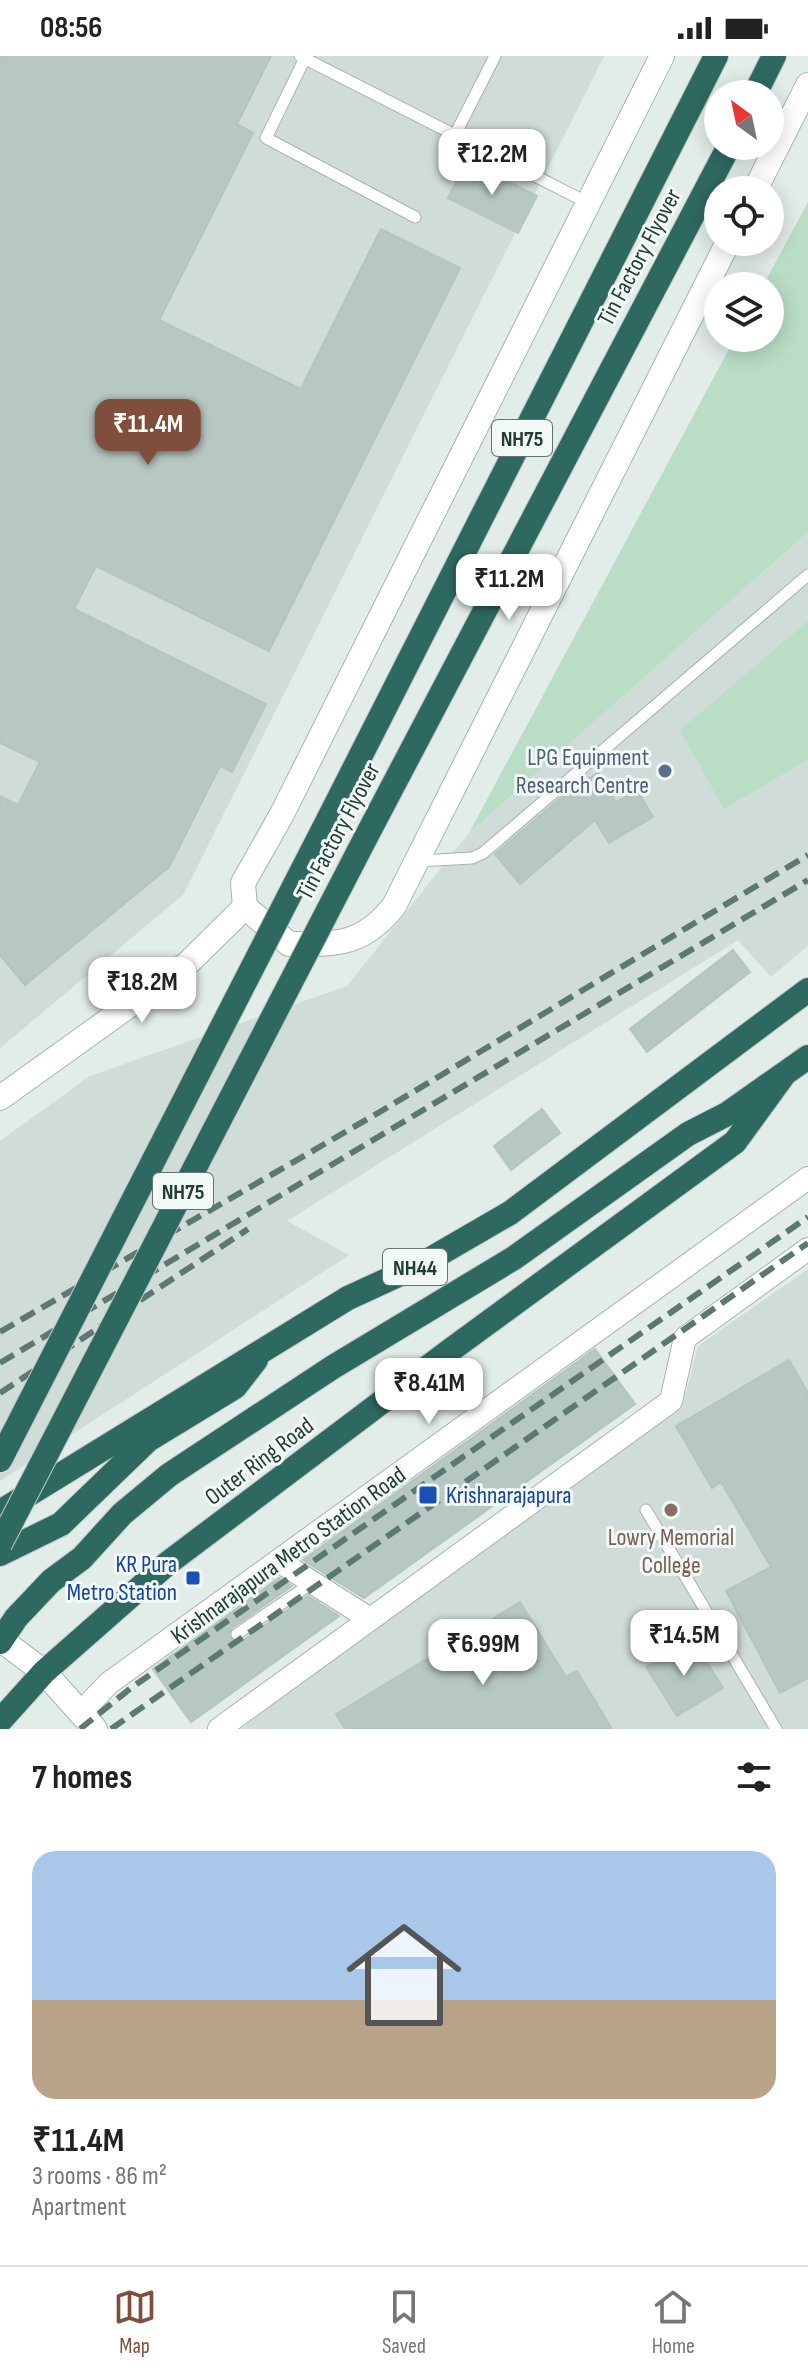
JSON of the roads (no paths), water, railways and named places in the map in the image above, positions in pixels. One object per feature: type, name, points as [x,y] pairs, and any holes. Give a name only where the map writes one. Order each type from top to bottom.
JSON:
[{"type":"highway","name":"Tin Factory Flyover","points":[[0,1460],[716,56]]},
{"type":"highway","points":[[762,80],[774,56]]},
{"type":"highway","name":"Tin Factory Flyover","points":[[0,1544],[722,160]]},
{"type":"highway","name":"NH44","points":[[0,1512],[348,1298],[422,1264],[510,1213],[808,990]]},
{"type":"highway","name":"Outer Ring Road","points":[[0,1640],[51,1581],[82,1558],[122,1514],[169,1475],[333,1367],[514,1258],[590,1207],[688,1134],[783,1076],[808,1057]]},
{"type":"highway","name":"Outer Ring Road","points":[[0,1721],[44,1672],[168,1563],[448,1352],[735,1142],[783,1076]]},
{"type":"highway","name":"NH44","points":[[0,1554],[61,1524],[148,1440],[235,1387],[264,1349]]},
{"type":"street","points":[[662,56],[243,883],[245,907],[289,944],[342,944],[366,933],[384,918],[418,861],[721,256]]},
{"type":"street","points":[[762,176],[808,85]]},
{"type":"street","points":[[0,1098],[187,964],[245,907]]},
{"type":"street","name":"Krishnarajapura Metro Station Road","points":[[88,1720],[109,1683],[808,1178]]},
{"type":"street","points":[[219,1729],[671,1401],[685,1338],[808,1249]]},
{"type":"street","points":[[280,1562],[370,1619]]},
{"type":"street","points":[[0,1640],[44,1672],[88,1720]]},
{"type":"lane","points":[[455,135],[495,56]]},
{"type":"lane","points":[[415,217],[266,138],[304,57],[588,203]]},
{"type":"lane","points":[[418,861],[472,858],[483,853],[808,575]]},
{"type":"lane","points":[[646,1510],[776,1729]]},
{"type":"lane","points":[[237,1634],[312,1582]]},
{"type":"railway","points":[[0,1332],[378,1113],[808,855]]},
{"type":"railway","points":[[0,1363],[808,880]]},
{"type":"railway","points":[[80,1729],[131,1688],[808,1217]]},
{"type":"railway","points":[[0,1393],[248,1229]]},
{"type":"railway","points":[[111,1729],[808,1243]]},
{"type":"place","name":"LPG Equipment Research Centre","points":[[665,771]]},
{"type":"place","name":"Krishnarajapura","points":[[428,1495]]},
{"type":"place","name":"Lowry Memorial College","points":[[671,1510]]},
{"type":"place","name":"KR Pura Metro Station","points":[[193,1578]]}]
